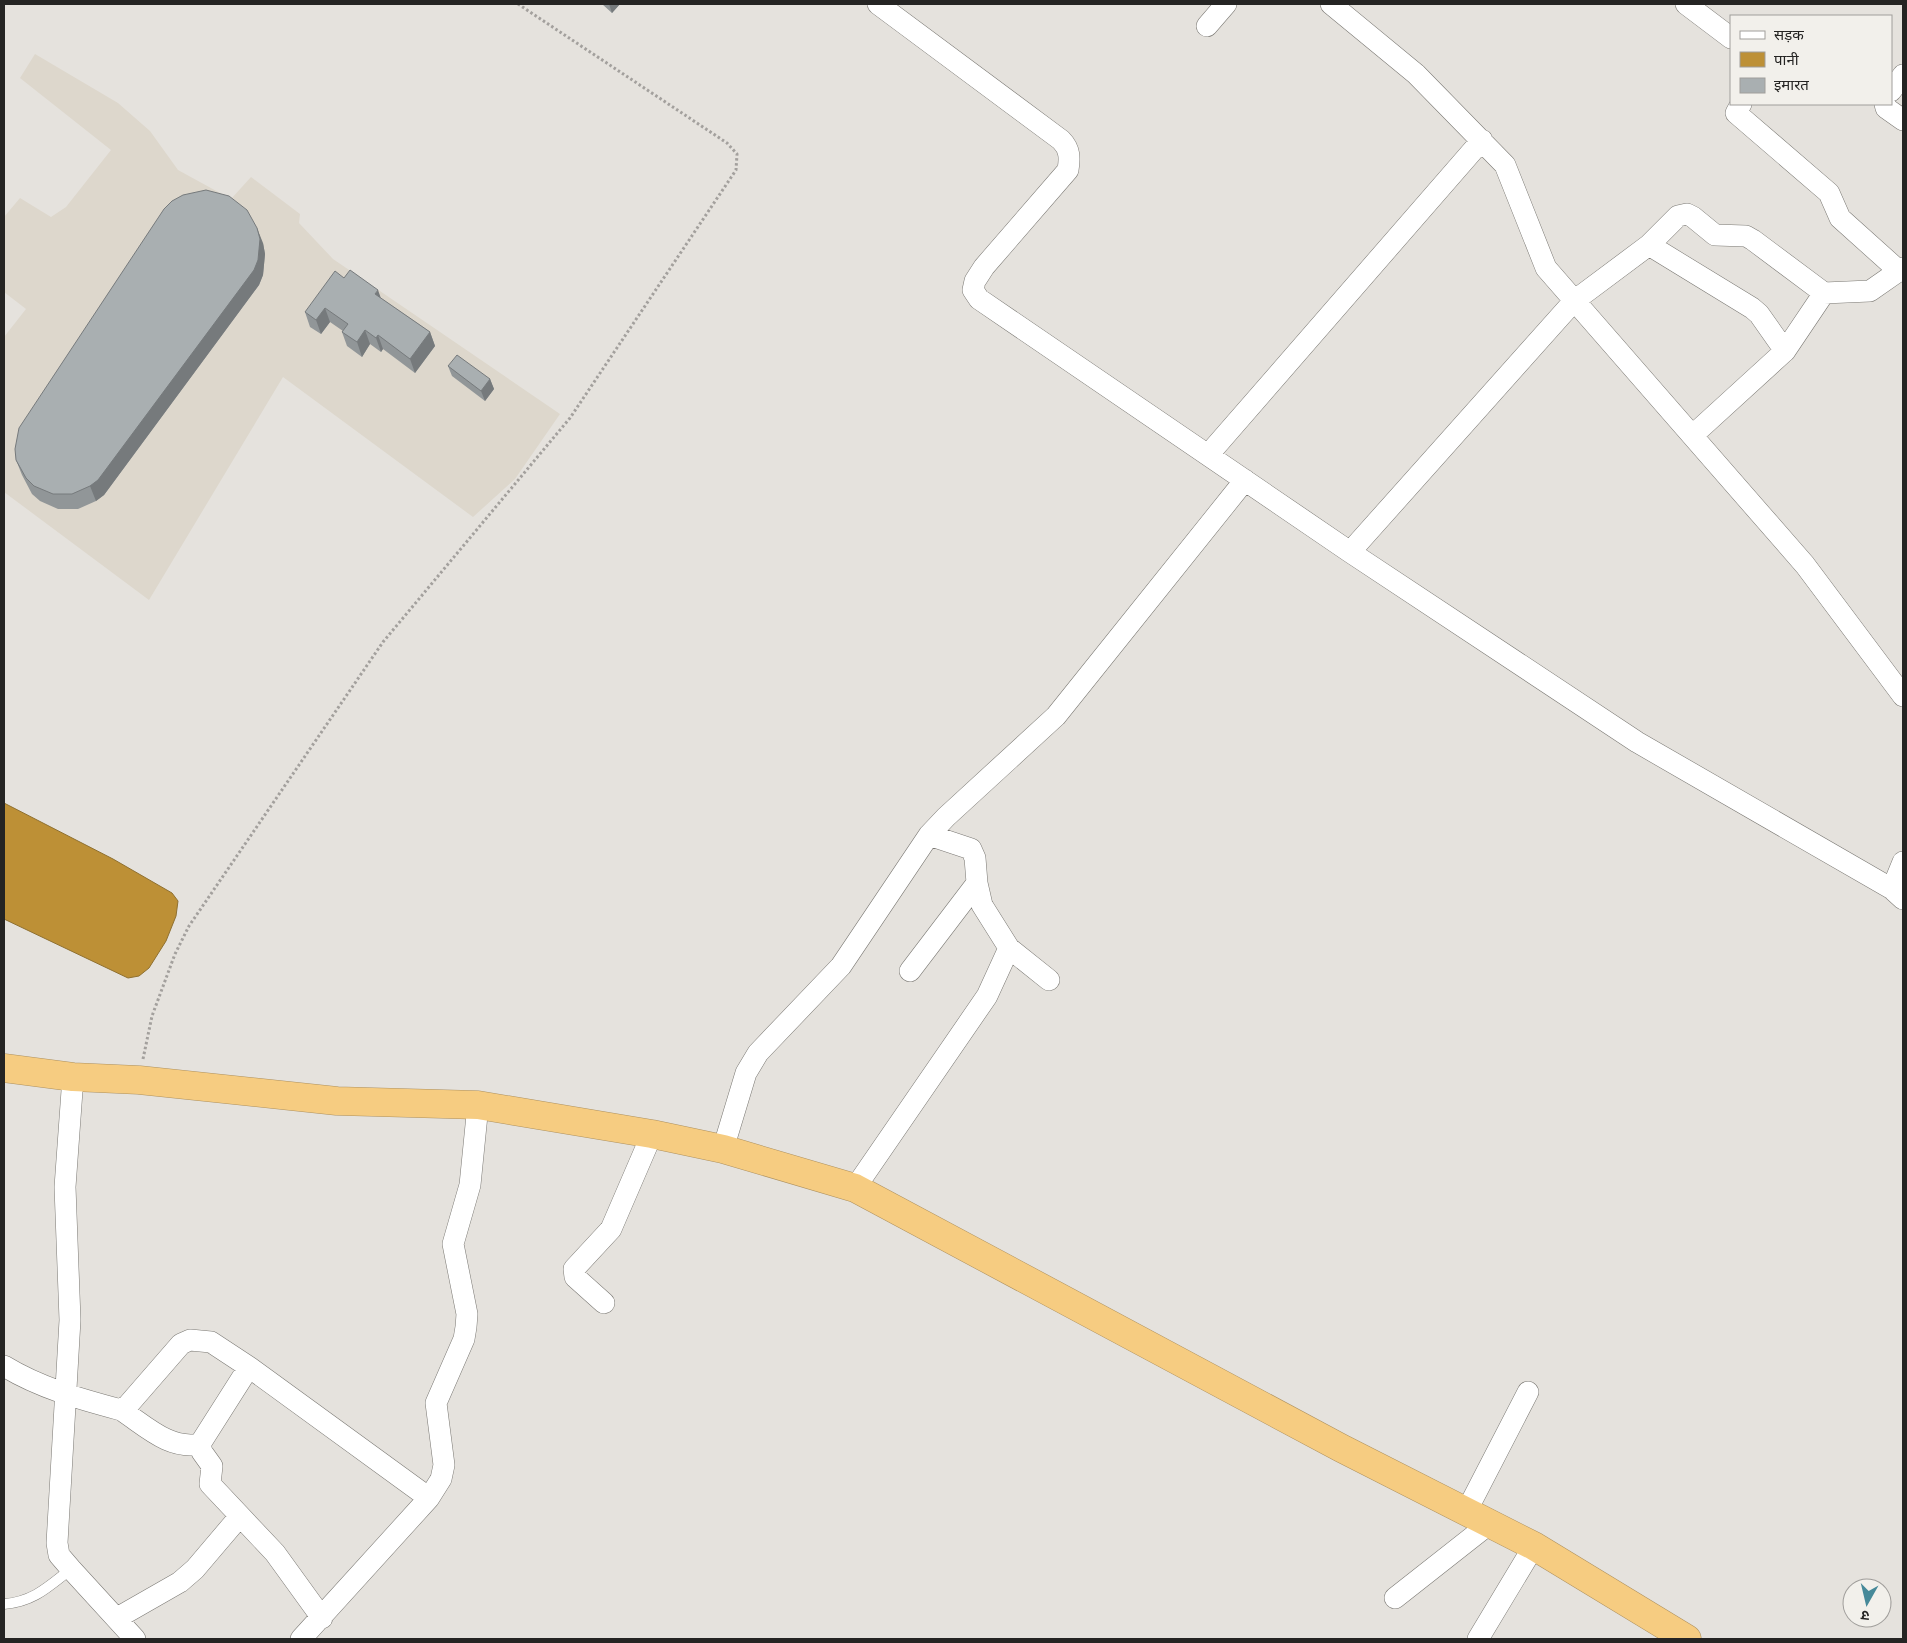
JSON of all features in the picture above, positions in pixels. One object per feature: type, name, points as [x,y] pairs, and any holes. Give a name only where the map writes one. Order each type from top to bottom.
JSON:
[{"type":"highway","points":[[4,1068],[73,1077],[139,1080],[336,1101],[478,1105],[652,1134],[723,1149],[855,1188],[1341,1448],[1534,1546],[1687,1639]]},
{"type":"street","points":[[878,4],[1068,147],[1070,159],[1068,170],[984,267],[975,281],[974,290],[979,299],[1350,552],[1651,751],[1897,894],[1903,862]]},
{"type":"street","points":[[1207,26],[1226,4]]},
{"type":"street","points":[[1331,4],[1416,74],[1505,165],[1546,268],[1805,565],[1903,696]]},
{"type":"street","points":[[1686,4],[1730,37]]},
{"type":"street","points":[[1892,90],[1903,75]]},
{"type":"street","points":[[1350,552],[1574,301],[1649,245],[1678,216],[1687,214],[1693,216],[1715,235],[1746,236],[1824,293],[1870,291],[1901,270],[1840,218],[1829,193],[1736,112],[1740,105]]},
{"type":"street","points":[[1885,105],[1886,108],[1903,120]]},
{"type":"street","points":[[1208,455],[1482,140]]},
{"type":"street","points":[[1649,245],[1752,308],[1759,314],[1785,350]]},
{"type":"street","points":[[1693,435],[1785,350],[1824,293]]},
{"type":"street","points":[[723,1149],[746,1073],[758,1053],[840,966],[929,835],[946,817],[1056,716],[1245,480]]},
{"type":"street","points":[[929,835],[971,849],[975,858],[976,883],[982,905],[1009,948],[1049,980]]},
{"type":"street","points":[[910,971],[976,883]]},
{"type":"street","points":[[855,1188],[987,996],[1009,948]]},
{"type":"street","points":[[73,1077],[65,1187],[70,1320],[64,1394],[57,1543],[59,1555],[135,1639]]},
{"type":"street","points":[[307,1638],[322,1618],[429,1498],[441,1479],[444,1465],[436,1403],[464,1339],[466,1327],[467,1314],[453,1244],[470,1185],[478,1105]]},
{"type":"street","points":[[604,1303],[575,1277],[574,1269],[611,1229],[652,1134]]},
{"type":"street","points":[[121,1410],[128,1405],[181,1344],[190,1340],[211,1342],[249,1367],[429,1498]]},
{"type":"street","points":[[4,1366],[20,1376],[64,1394],[121,1410],[170,1443],[190,1446],[200,1444],[249,1367]]},
{"type":"street","points":[[1396,1598],[1477,1518],[1528,1392]]},
{"type":"street","points":[[200,1444],[202,1452],[212,1466],[210,1484],[275,1553],[322,1618]]},
{"type":"street","points":[[118,1618],[180,1582],[195,1569],[240,1516]]},
{"type":"street","points":[[1478,1639],[1534,1546]]},
{"type":"lane","points":[[4,1604],[18,1603],[36,1596],[71,1569]]},
{"type":"path","points":[[139,1080],[152,1016],[175,954],[189,926],[383,642],[570,418],[736,170],[737,154],[727,143],[518,4]]},
{"type":"shaded area","points":[[35,54],[118,103],[150,131],[178,170],[231,199],[251,177],[300,214],[299,223],[333,259],[560,414],[515,479],[473,517],[283,377],[149,600],[4,492],[4,337],[26,309],[4,292],[4,217],[20,198],[51,217],[66,207],[111,150],[20,78]]},
{"type":"water","points":[[4,803],[113,859],[172,893],[178,901],[176,916],[166,941],[149,968],[139,976],[128,978],[4,919]]},
{"type":"building","points":[[206,190],[229,196],[247,210],[257,228],[260,239],[258,260],[254,270],[98,480],[72,494],[53,494],[34,486],[26,478],[16,460],[15,449],[19,428],[164,209],[172,201],[183,195]]},
{"type":"building","points":[[350,270],[378,290],[375,294],[430,332],[410,359],[378,335],[376,338],[365,330],[357,342],[342,332],[348,324],[325,308],[316,320],[305,312],[335,271],[344,278]]},
{"type":"building","points":[[457,355],[490,379],[481,391],[448,366]]}]
